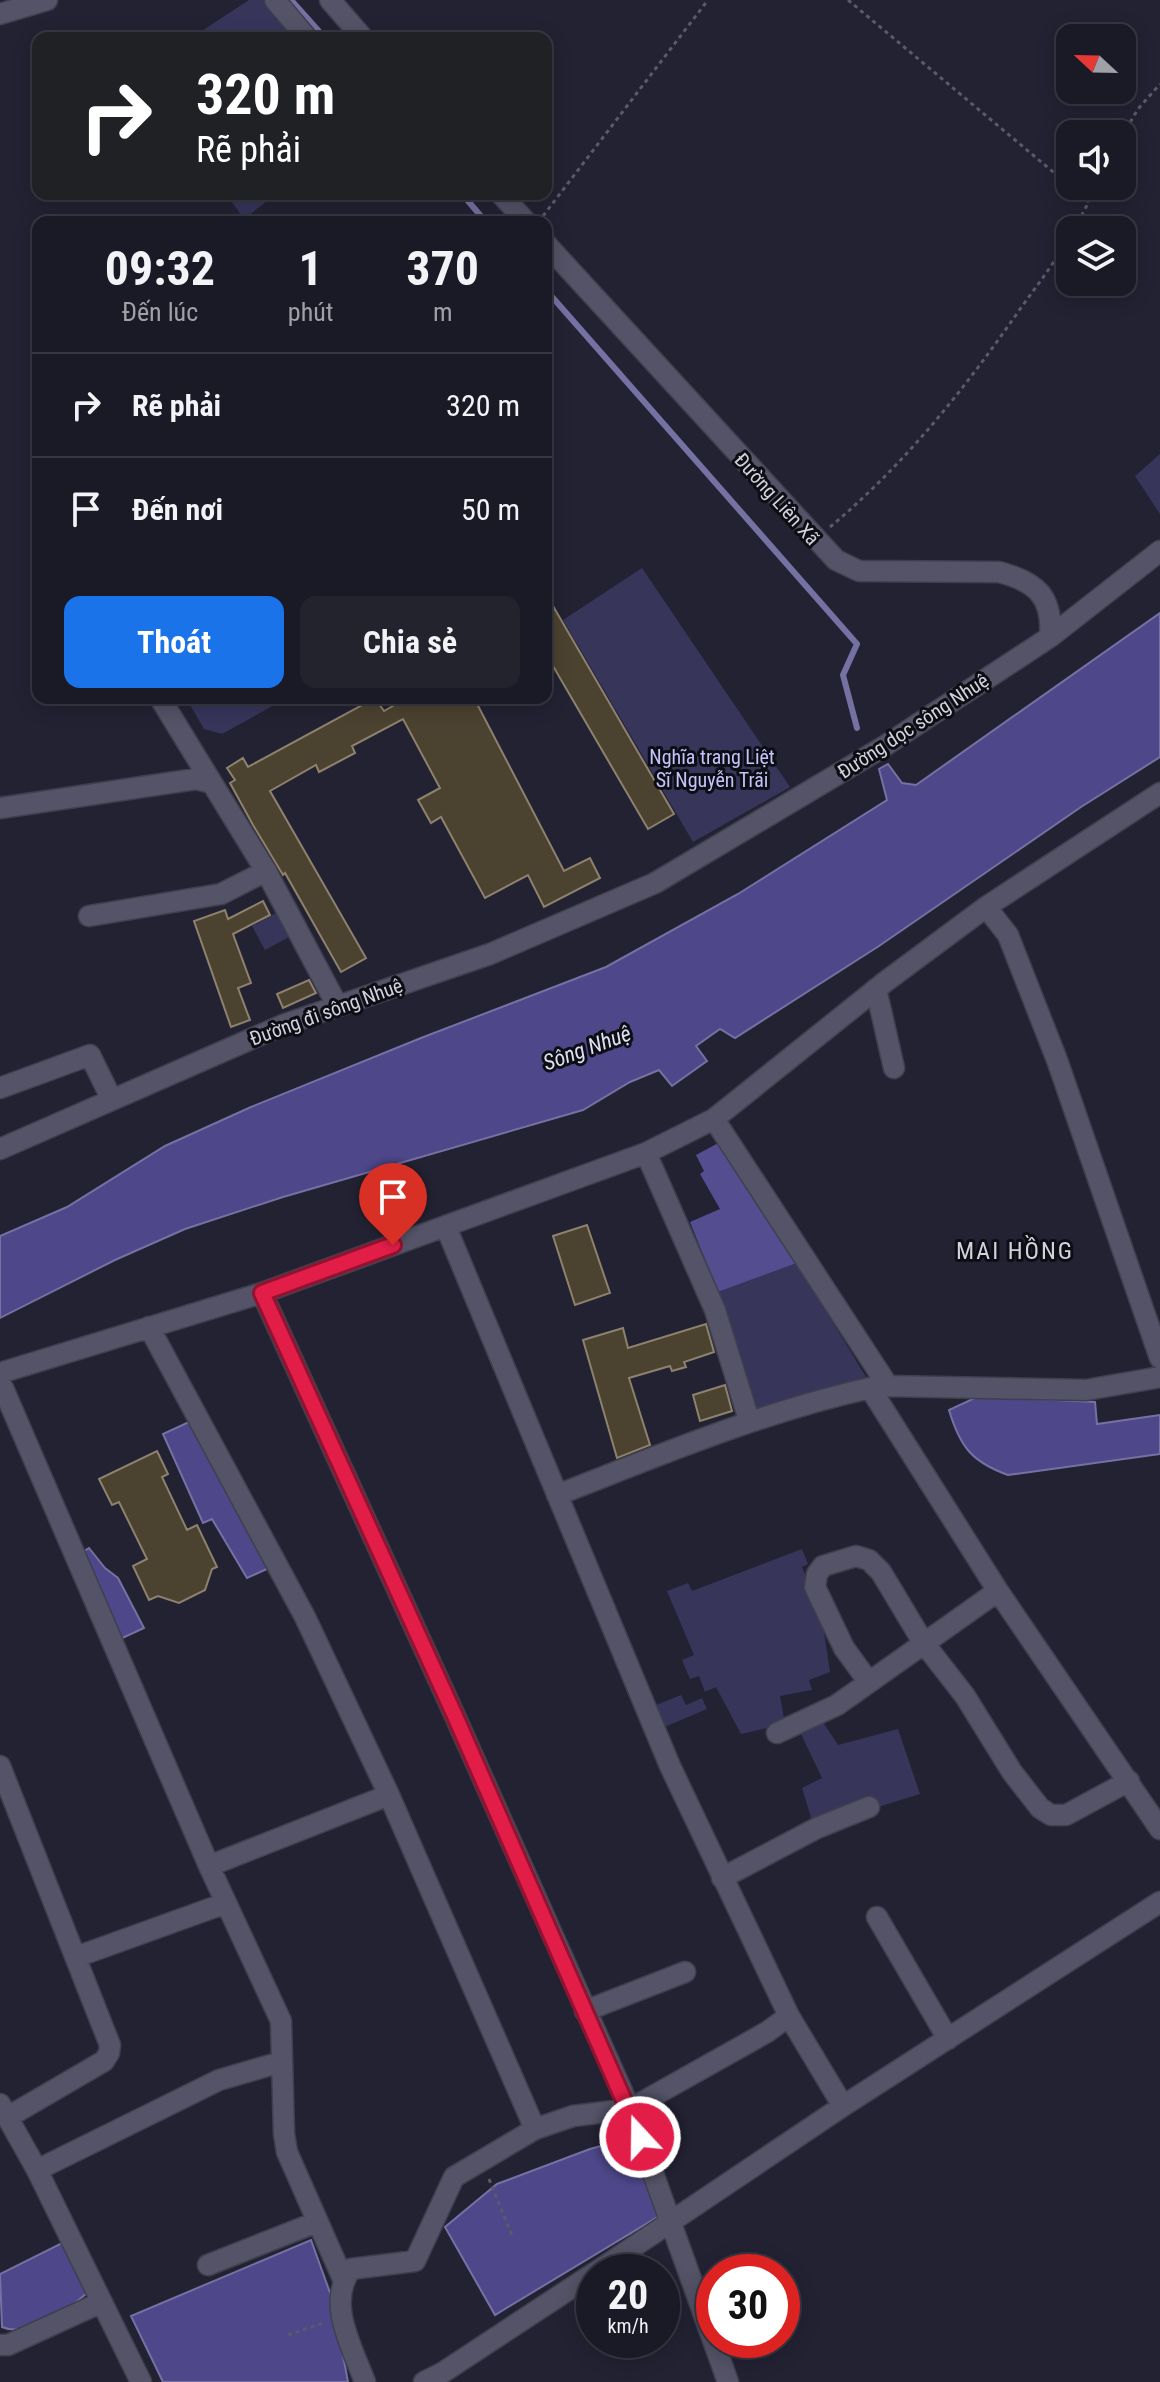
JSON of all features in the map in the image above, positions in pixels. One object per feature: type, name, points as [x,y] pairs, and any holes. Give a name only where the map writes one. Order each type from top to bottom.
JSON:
[{"type":"street","points":[[0,14],[47,0]]},
{"type":"street","points":[[275,0],[302,32]]},
{"type":"street","points":[[330,0],[358,32]]},
{"type":"street","points":[[506,200],[521,216]]},
{"type":"street","name":"Đường Liên Xã","points":[[552,251],[836,560],[859,571],[999,572],[1014,576],[1034,589],[1049,606],[1052,615],[1050,637]]},
{"type":"street","name":"Đường dọc sông Nhuệ","points":[[655,883],[880,749],[1050,637],[1160,551]]},
{"type":"street","points":[[164,704],[266,871],[337,1005]]},
{"type":"street","points":[[0,808],[196,779],[212,783]]},
{"type":"street","points":[[0,1373],[262,1293],[646,1153],[714,1119],[876,989],[986,907],[1160,793]]},
{"type":"street","points":[[89,916],[221,894],[266,871]]},
{"type":"street","name":"Đường đi sông Nhuệ","points":[[0,1149],[283,1025],[490,954],[655,883]]},
{"type":"street","points":[[986,907],[1008,935],[1052,1046],[1160,1358]]},
{"type":"street","points":[[876,989],[894,1068]]},
{"type":"street","points":[[0,1088],[90,1055],[112,1100]]},
{"type":"street","points":[[714,1119],[879,1387],[998,1591],[1160,1829]]},
{"type":"street","points":[[646,1153],[715,1310],[749,1420]]},
{"type":"street","points":[[446,1227],[670,1766],[789,2016],[843,2106]]},
{"type":"street","points":[[262,1293],[630,2109],[728,2382]]},
{"type":"street","points":[[149,1327],[305,1617],[389,1795],[535,2129]]},
{"type":"street","points":[[557,1495],[749,1420],[815,1400],[879,1387],[1086,1390],[1160,1377]]},
{"type":"street","points":[[0,1381],[209,1866],[281,2021],[287,2152],[343,2279],[341,2317],[365,2382]]},
{"type":"street","points":[[868,1681],[844,1648],[815,1587],[817,1574],[823,1566],[856,1556],[869,1560],[881,1572],[923,1642],[965,1696],[1012,1772],[1040,1808],[1051,1815],[1066,1815],[1129,1781]]},
{"type":"street","points":[[777,1733],[837,1705],[998,1591]]},
{"type":"street","points":[[0,1766],[110,2045],[104,2061],[4,2110],[37,2170],[141,2382]]},
{"type":"street","points":[[209,1866],[389,1795]]},
{"type":"street","points":[[722,1878],[817,1828],[869,1807]]},
{"type":"street","points":[[624,2254],[843,2106],[1160,1902]]},
{"type":"street","points":[[76,1957],[226,1903]]},
{"type":"street","points":[[877,1917],[948,2039]]},
{"type":"street","points":[[585,2011],[685,1972]]},
{"type":"street","points":[[343,2279],[351,2269],[415,2261],[454,2177],[481,2160],[535,2129],[573,2116],[630,2109],[767,2032],[789,2016]]},
{"type":"street","points":[[37,2170],[219,2080],[281,2062]]},
{"type":"street","points":[[208,2265],[317,2222]]},
{"type":"street","points":[[437,2379],[576,2286]]},
{"type":"street","points":[[0,2345],[8,2345],[102,2302]]},
{"type":"path","points":[[544,216],[708,0]]},
{"type":"path","points":[[848,0],[1089,202],[1082,216]]},
{"type":"path","points":[[1131,120],[1160,84]]},
{"type":"path","points":[[815,540],[859,503],[944,412],[979,368],[1056,257]]},
{"type":"path","points":[[481,2160],[513,2238]]},
{"type":"path","points":[[288,2335],[341,2317]]},
{"type":"green space","points":[[249,0],[275,0],[302,32],[200,32]]},
{"type":"green space","points":[[230,200],[268,200],[248,216],[242,216]]},
{"type":"green space","points":[[1160,454],[1160,514],[1135,476]]},
{"type":"green space","name":"Nghĩa trang Liệt Sĩ Nguyễn Trãi","points":[[642,568],[790,787],[693,842],[563,620]]},
{"type":"green space","points":[[189,704],[276,704],[222,734],[204,729]]},
{"type":"green space","points":[[276,913],[289,937],[265,950],[252,926]]},
{"type":"green space","points":[[797,1263],[869,1382],[755,1413],[718,1292]]},
{"type":"green space","points":[[802,1549],[808,1564],[802,1567],[821,1612],[830,1672],[809,1680],[812,1690],[780,1696],[785,1724],[741,1734],[716,1687],[705,1692],[699,1676],[690,1679],[682,1660],[694,1655],[667,1591],[688,1583],[692,1591]]},
{"type":"green space","points":[[681,1695],[686,1705],[702,1698],[707,1709],[660,1729],[651,1707]]},
{"type":"green space","points":[[821,1719],[838,1745],[898,1729],[920,1794],[814,1827],[802,1788],[822,1778],[800,1732]]},
{"type":"shaded area","points":[[722,1141],[797,1263],[718,1292],[690,1222],[720,1209],[700,1174],[704,1171],[696,1155]]},
{"type":"water","name":"Sông Nhuệ","points":[[1160,613],[1160,757],[1081,807],[879,946],[735,1038],[720,1029],[696,1046],[707,1061],[672,1086],[659,1070],[630,1082],[583,1110],[283,1197],[185,1229],[115,1260],[0,1318],[0,1236],[67,1207],[165,1146],[251,1107],[606,967],[738,894],[887,800],[879,769],[888,764],[902,783],[916,785]]},
{"type":"water","points":[[979,1396],[1095,1402],[1097,1424],[1160,1415],[1160,1454],[1008,1475],[985,1465],[969,1452],[953,1423],[949,1410]]},
{"type":"water","points":[[191,1421],[269,1568],[247,1578],[212,1519],[203,1523],[163,1434]]},
{"type":"water","points":[[89,1548],[118,1578],[144,1628],[116,1641],[78,1555]]},
{"type":"water","points":[[626,2139],[632,2143],[664,2213],[596,2254],[576,2254],[576,2266],[495,2315],[445,2227],[497,2184],[590,2149]]},
{"type":"water","points":[[311,2240],[333,2301],[348,2382],[163,2382],[131,2316]]},
{"type":"water","points":[[62,2243],[87,2293],[58,2314],[34,2326],[23,2329],[2,2327],[0,2274]]},
{"type":"building","points":[[552,604],[674,814],[648,829],[552,664]]},
{"type":"building","points":[[364,704],[379,704],[384,711],[396,704],[477,704],[564,871],[590,858],[600,878],[544,907],[528,875],[485,898],[441,817],[431,823],[418,800],[440,788],[403,719],[352,746],[355,753],[319,772],[316,765],[270,791],[366,958],[341,972],[230,783],[235,780],[227,768],[243,758],[248,767]]},
{"type":"building","points":[[263,901],[270,915],[233,934],[251,983],[238,988],[250,1020],[231,1027],[194,921],[225,910],[228,919]]},
{"type":"building","points":[[309,980],[316,993],[283,1008],[277,994]]},
{"type":"building","points":[[587,1225],[610,1293],[575,1305],[553,1236]]},
{"type":"building","points":[[706,1324],[714,1352],[684,1362],[686,1367],[672,1371],[670,1366],[629,1378],[650,1445],[617,1458],[583,1340],[623,1328],[628,1348]]},
{"type":"building","points":[[725,1385],[732,1411],[700,1421],[693,1395]]},
{"type":"building","points":[[157,1451],[168,1474],[162,1477],[187,1530],[197,1525],[217,1567],[212,1569],[205,1590],[179,1603],[158,1596],[149,1600],[133,1566],[147,1559],[119,1502],[112,1505],[99,1479]]},
{"type":"waterway","points":[[291,0],[320,32]]},
{"type":"waterway","points":[[467,200],[481,216]]},
{"type":"waterway","points":[[552,297],[857,644],[843,675],[857,728]]},
{"type":"district","name":"MAI HỒNG","points":[[1015,1251]]},
{"type":"route","points":[[393,1245],[262,1293],[455,1716],[640,2137]]}]
